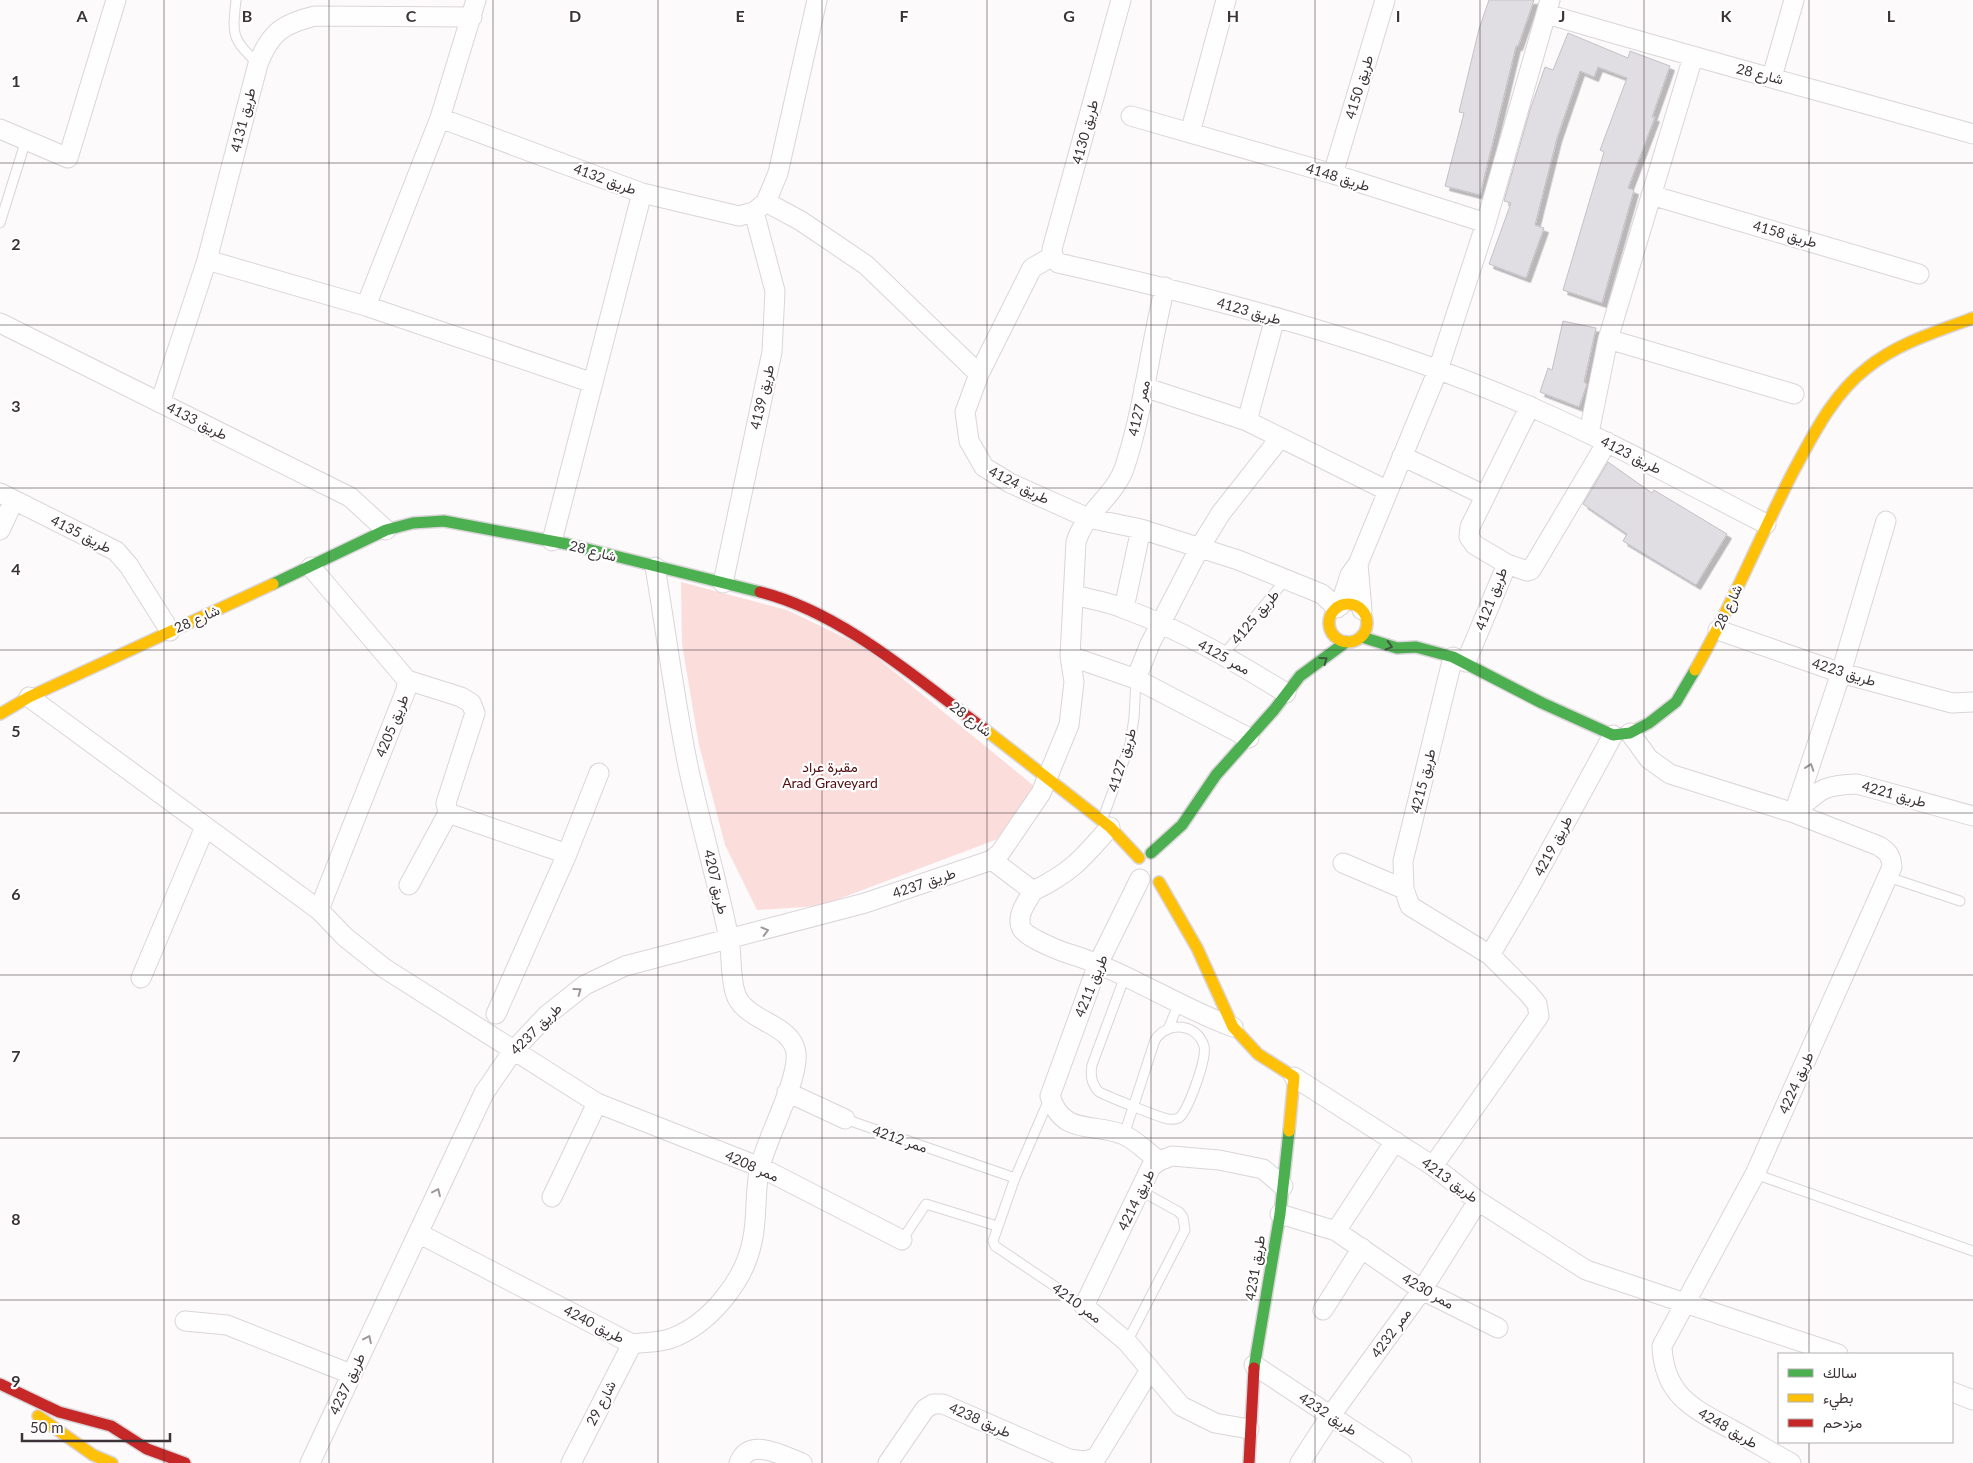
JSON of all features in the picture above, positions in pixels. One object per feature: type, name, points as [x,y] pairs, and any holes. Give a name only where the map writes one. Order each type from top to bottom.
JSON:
[{"type":"street","points":[[0,129],[68,158],[116,0]]},
{"type":"street","points":[[642,193],[738,216],[760,207],[778,173],[817,0]]},
{"type":"street","name":"طريق 4130","points":[[1055,260],[1055,240],[1121,0]]},
{"type":"street","points":[[1190,133],[1226,0]]},
{"type":"street","name":"طريق 4150","points":[[1333,174],[1385,0]]},
{"type":"street","points":[[1772,77],[1794,0]]},
{"type":"street","points":[[1317,639],[1334,614],[1350,575],[1358,564],[1438,370],[1486,223],[1548,7]]},
{"type":"street","name":"شارع 28","points":[[1548,7],[1693,58],[1772,77],[1973,134]]},
{"type":"street","name":"طريق 4131","points":[[160,402],[207,260],[258,64],[266,43],[282,28],[299,20],[315,16],[474,8],[440,118],[366,306]]},
{"type":"street","points":[[1589,433],[1608,339],[1693,58]]},
{"type":"street","name":"طريق 4148","points":[[1131,116],[1333,174],[1486,223]]},
{"type":"street","name":"طريق 4132","points":[[440,118],[642,193],[552,541]]},
{"type":"street","name":"طريق 4158","points":[[1651,195],[1919,274]]},
{"type":"street","points":[[760,207],[801,221],[866,265],[978,374]]},
{"type":"street","name":"طريق 4139","points":[[724,583],[772,352],[774,291],[760,207]]},
{"type":"street","points":[[207,260],[366,306],[593,383]]},
{"type":"street","name":"طريق 4123","points":[[1055,260],[1165,287],[1275,318],[1438,370],[1530,406],[1589,433],[1766,524]]},
{"type":"street","name":"طريق 4124","points":[[1055,260],[1032,268],[978,374],[965,412],[969,441],[984,467],[1010,483],[1088,518],[1141,529],[1200,547],[1286,579],[1326,596],[1334,614]]},
{"type":"street","name":"ممر 4127","points":[[1088,518],[1106,500],[1125,468],[1165,287]]},
{"type":"street","points":[[1247,421],[1275,318]]},
{"type":"street","name":"شارع 28","points":[[1622,734],[1648,723],[1676,702],[1718,630],[1766,524],[1814,432],[1839,395],[1866,368],[1898,347],[1973,318]]},
{"type":"street","name":"طريق 4133","points":[[0,323],[350,497],[386,530]]},
{"type":"street","points":[[1608,339],[1794,394]]},
{"type":"street","points":[[1144,387],[1247,421],[1388,491]]},
{"type":"street","name":"طريق 4121","points":[[1459,659],[1507,564],[1475,545],[1469,538],[1470,527],[1484,495],[1530,406]]},
{"type":"street","points":[[1073,595],[1124,608],[1161,624],[1200,547],[1221,513],[1280,438]]},
{"type":"street","points":[[1507,564],[1527,571],[1530,570],[1607,442]]},
{"type":"street","points":[[1402,456],[1484,495]]},
{"type":"street","name":"طريق 4135","points":[[0,530],[7,497],[116,551],[129,566],[170,631]]},
{"type":"street","name":"طريق 4237","points":[[310,1463],[484,1093],[513,1051],[547,1015],[586,985],[625,966],[730,940],[865,903],[992,860],[1011,839],[1041,792],[1069,725],[1074,682],[1070,656],[1076,542],[1081,528],[1088,518]]},
{"type":"street","name":"شارع 28","points":[[0,714],[29,697],[311,568],[386,530],[413,523],[444,521],[552,541],[785,598],[861,638],[1048,777],[1106,824],[1139,858]]},
{"type":"street","points":[[1362,637],[1397,648],[1416,647],[1459,659],[1542,703],[1622,734],[1649,759],[1670,774],[1794,813],[1842,673],[1886,521]]},
{"type":"street","points":[[1124,608],[1141,529]]},
{"type":"street","points":[[1334,614],[1333,634],[1346,642],[1353,642],[1362,637],[1367,628],[1368,617],[1358,564]]},
{"type":"street","name":"طريق 4207","points":[[655,567],[687,761],[730,940],[735,992],[744,1007],[784,1033],[792,1041],[796,1049],[797,1060],[760,1167]]},
{"type":"street","name":"طريق 4205","points":[[311,568],[407,680],[406,690],[319,910]]},
{"type":"street","points":[[1334,614],[1356,606],[1368,617]]},
{"type":"street","name":"ممر 4125","points":[[1161,624],[1224,654],[1286,693]]},
{"type":"street","name":"طريق 4127","points":[[1136,679],[1161,624]]},
{"type":"street","name":"طريق 4223","points":[[1718,630],[1842,673],[1952,703],[1973,702]]},
{"type":"street","points":[[1402,636],[1416,647]]},
{"type":"street","points":[[1151,853],[1165,865],[1159,882],[1152,884],[1140,879],[1135,869],[1139,858],[1151,853],[1182,825],[1216,775],[1274,710],[1300,676],[1346,642]]},
{"type":"street","points":[[1070,656],[1136,679],[1249,738]]},
{"type":"street","points":[[1300,676],[1308,656]]},
{"type":"street","name":"طريق 4215","points":[[1407,897],[1403,861],[1459,659]]},
{"type":"street","points":[[407,680],[461,697],[471,703],[475,713],[446,803],[448,813],[409,886]]},
{"type":"street","points":[[29,697],[319,910],[345,937],[384,968],[513,1051]]},
{"type":"street","name":"طريق 4219","points":[[1490,955],[1622,734]]},
{"type":"street","points":[[496,1014],[599,773]]},
{"type":"street","name":"طريق 4221","points":[[1794,813],[1819,790],[1838,784],[1857,784],[1973,816]]},
{"type":"street","points":[[448,813],[566,854]]},
{"type":"street","name":"طريق 4224","points":[[1684,1302],[1755,1174],[1892,867],[1892,858],[1888,852],[1879,846],[1794,813]]},
{"type":"street","points":[[1106,824],[1078,864],[1060,878],[1033,891],[1021,913],[1020,923],[1024,932],[1067,953],[1125,976],[1233,1027]]},
{"type":"street","points":[[1176,846],[1181,839],[1182,825]]},
{"type":"street","points":[[141,978],[205,827]]},
{"type":"street","points":[[992,860],[1033,891]]},
{"type":"street","points":[[1343,863],[1407,897],[1490,955],[1537,1004],[1539,1016],[1433,1166]]},
{"type":"street","name":"طريق 4211","points":[[1050,1096],[1098,964],[1140,879]]},
{"type":"street","name":"طريق 4213","points":[[1159,882],[1197,948],[1233,1027],[1258,1054],[1433,1166],[1478,1201],[1586,1270],[1835,1353]]},
{"type":"street","name":"ممر 4208","points":[[513,1051],[597,1103],[760,1167],[902,1240]]},
{"type":"street","name":"طريق 4231","points":[[1254,1462],[1249,1429],[1254,1365],[1284,1186],[1294,1077]]},
{"type":"street","name":"ممر 4212","points":[[787,1092],[845,1119]]},
{"type":"street","points":[[1050,1096],[1053,1106],[1064,1119],[1078,1126],[1124,1135],[1159,1161]]},
{"type":"street","points":[[552,1197],[597,1103]]},
{"type":"street","points":[[1336,1231],[1395,1141]]},
{"type":"street","name":"طريق 4214","points":[[1084,1306],[1141,1191],[1151,1166],[1159,1161],[1183,1156],[1241,1163],[1263,1169],[1284,1186]]},
{"type":"street","name":"طريق 4240","points":[[418,1233],[632,1344],[670,1339],[687,1331],[707,1316],[726,1296],[740,1272],[752,1243],[760,1167]]},
{"type":"street","name":"ممر 4232","points":[[1300,1463],[1331,1415],[1422,1290],[1478,1201]]},
{"type":"street","name":"ممر 4230","points":[[1280,1214],[1336,1231],[1422,1290],[1498,1328]]},
{"type":"street","points":[[1324,1310],[1362,1248]]},
{"type":"street","name":"طريق 4248","points":[[1684,1302],[1662,1346],[1663,1367],[1675,1390],[1700,1414],[1791,1463]]},
{"type":"street","name":"ممر 4210","points":[[1084,1306],[1127,1342],[1181,1406],[1215,1423],[1249,1429]]},
{"type":"street","points":[[185,1321],[227,1325],[351,1374]]},
{"type":"street","name":"شارع 29","points":[[570,1463],[632,1344]]},
{"type":"street","name":"طريق 4232","points":[[1254,1365],[1402,1463]]},
{"type":"street","points":[[1097,1460],[1150,1370]]},
{"type":"street","points":[[0,1384],[59,1412],[102,1423],[147,1449],[185,1463]]},
{"type":"street","points":[[1953,1392],[1973,1400]]},
{"type":"street","points":[[0,1396],[53,1424],[89,1458],[112,1463]]},
{"type":"street","name":"طريق 4238","points":[[888,1463],[925,1409],[933,1404],[943,1404],[1069,1459],[1097,1460]]},
{"type":"street","points":[[89,1458],[92,1436],[102,1423]]},
{"type":"street","points":[[122,1456],[127,1436]]},
{"type":"street","points":[[739,1463],[747,1452],[763,1448],[802,1463]]},
{"type":"lane","points":[[236,0],[233,26],[236,41],[258,64]]},
{"type":"lane","points":[[0,223],[26,140]]},
{"type":"lane","name":"طريق 4125","points":[[1224,654],[1286,579]]},
{"type":"lane","name":"طريق 4127","points":[[1106,824],[1130,744],[1134,718],[1136,679]]},
{"type":"lane","points":[[1888,877],[1960,901]]},
{"type":"lane","points":[[1124,1135],[1135,1105],[1155,1040],[1163,1030],[1175,1026],[1192,1032],[1200,1039],[1204,1050],[1203,1062],[1184,1114],[1174,1120],[1167,1119],[1135,1105],[1102,1094],[1091,1078],[1092,1065],[1125,976]]},
{"type":"lane","points":[[1169,1027],[1179,1003]]},
{"type":"lane","name":"طريق 4211","points":[[995,1246],[993,1241],[997,1226],[1050,1096]]},
{"type":"lane","name":"ممر 4212","points":[[845,1119],[1015,1178]]},
{"type":"lane","points":[[1755,1174],[1973,1251]]},
{"type":"lane","points":[[1127,1342],[1186,1230],[1183,1217],[1179,1212],[1141,1191]]},
{"type":"lane","points":[[902,1240],[922,1206],[926,1204],[997,1226]]},
{"type":"lane","name":"ممر 4210","points":[[995,1246],[1084,1306]]},
{"type":"green space","name":"مقبرة عراد Arad Graveyard","points":[[681,582],[787,610],[864,647],[1039,790],[1011,834],[820,906],[757,910],[725,845],[699,745],[682,644]]},
{"type":"building","points":[[1489,0],[1534,0],[1518,46],[1516,46],[1480,195],[1445,186],[1464,113],[1459,112],[1479,29]]},
{"type":"building","points":[[1568,33],[1628,58],[1630,51],[1670,66],[1652,117],[1655,117],[1628,188],[1634,190],[1602,303],[1563,290],[1604,152],[1600,150],[1627,78],[1598,67],[1594,77],[1580,71],[1557,138],[1535,225],[1544,228],[1526,278],[1489,264],[1511,203],[1504,201],[1530,110],[1545,67],[1553,70]]},
{"type":"building","points":[[1563,321],[1596,328],[1584,382],[1587,384],[1579,407],[1540,392],[1548,368],[1552,370]]},
{"type":"building","points":[[1608,462],[1652,493],[1654,490],[1727,534],[1696,585],[1623,541],[1627,534],[1583,504]]},
{"type":"traffic: fast","points":[[273,584],[386,530],[413,523],[444,521],[567,544],[760,592]]},
{"type":"traffic: fast","points":[[1362,637],[1397,648],[1416,647],[1453,657],[1542,703],[1613,735],[1630,733],[1649,723],[1676,702],[1695,670]]},
{"type":"traffic: fast","points":[[1151,853],[1182,825],[1216,775],[1274,710],[1300,676],[1346,642]]},
{"type":"traffic: fast","points":[[1254,1368],[1280,1214],[1289,1131]]},
{"type":"traffic: slow","points":[[1695,670],[1721,621],[1793,472],[1816,430],[1844,390],[1867,368],[1891,352],[1918,339],[1973,318]]},
{"type":"traffic: slow","points":[[0,714],[29,697],[273,584]]},
{"type":"traffic: slow","points":[[1348,604],[1361,610],[1367,623],[1361,636],[1348,642],[1335,636],[1329,623],[1335,610],[1348,604]]},
{"type":"traffic: slow","points":[[983,728],[1110,827],[1139,858]]},
{"type":"traffic: slow","points":[[1159,882],[1197,948],[1233,1027],[1258,1054],[1294,1077],[1289,1131]]},
{"type":"traffic: slow","points":[[38,1416],[93,1455],[112,1463]]},
{"type":"traffic: jam","points":[[760,592],[820,615],[849,631],[905,669],[983,728]]},
{"type":"traffic: jam","points":[[1249,1463],[1254,1368]]},
{"type":"traffic: jam","points":[[0,1384],[59,1412],[111,1426],[147,1449],[185,1463]]}]
